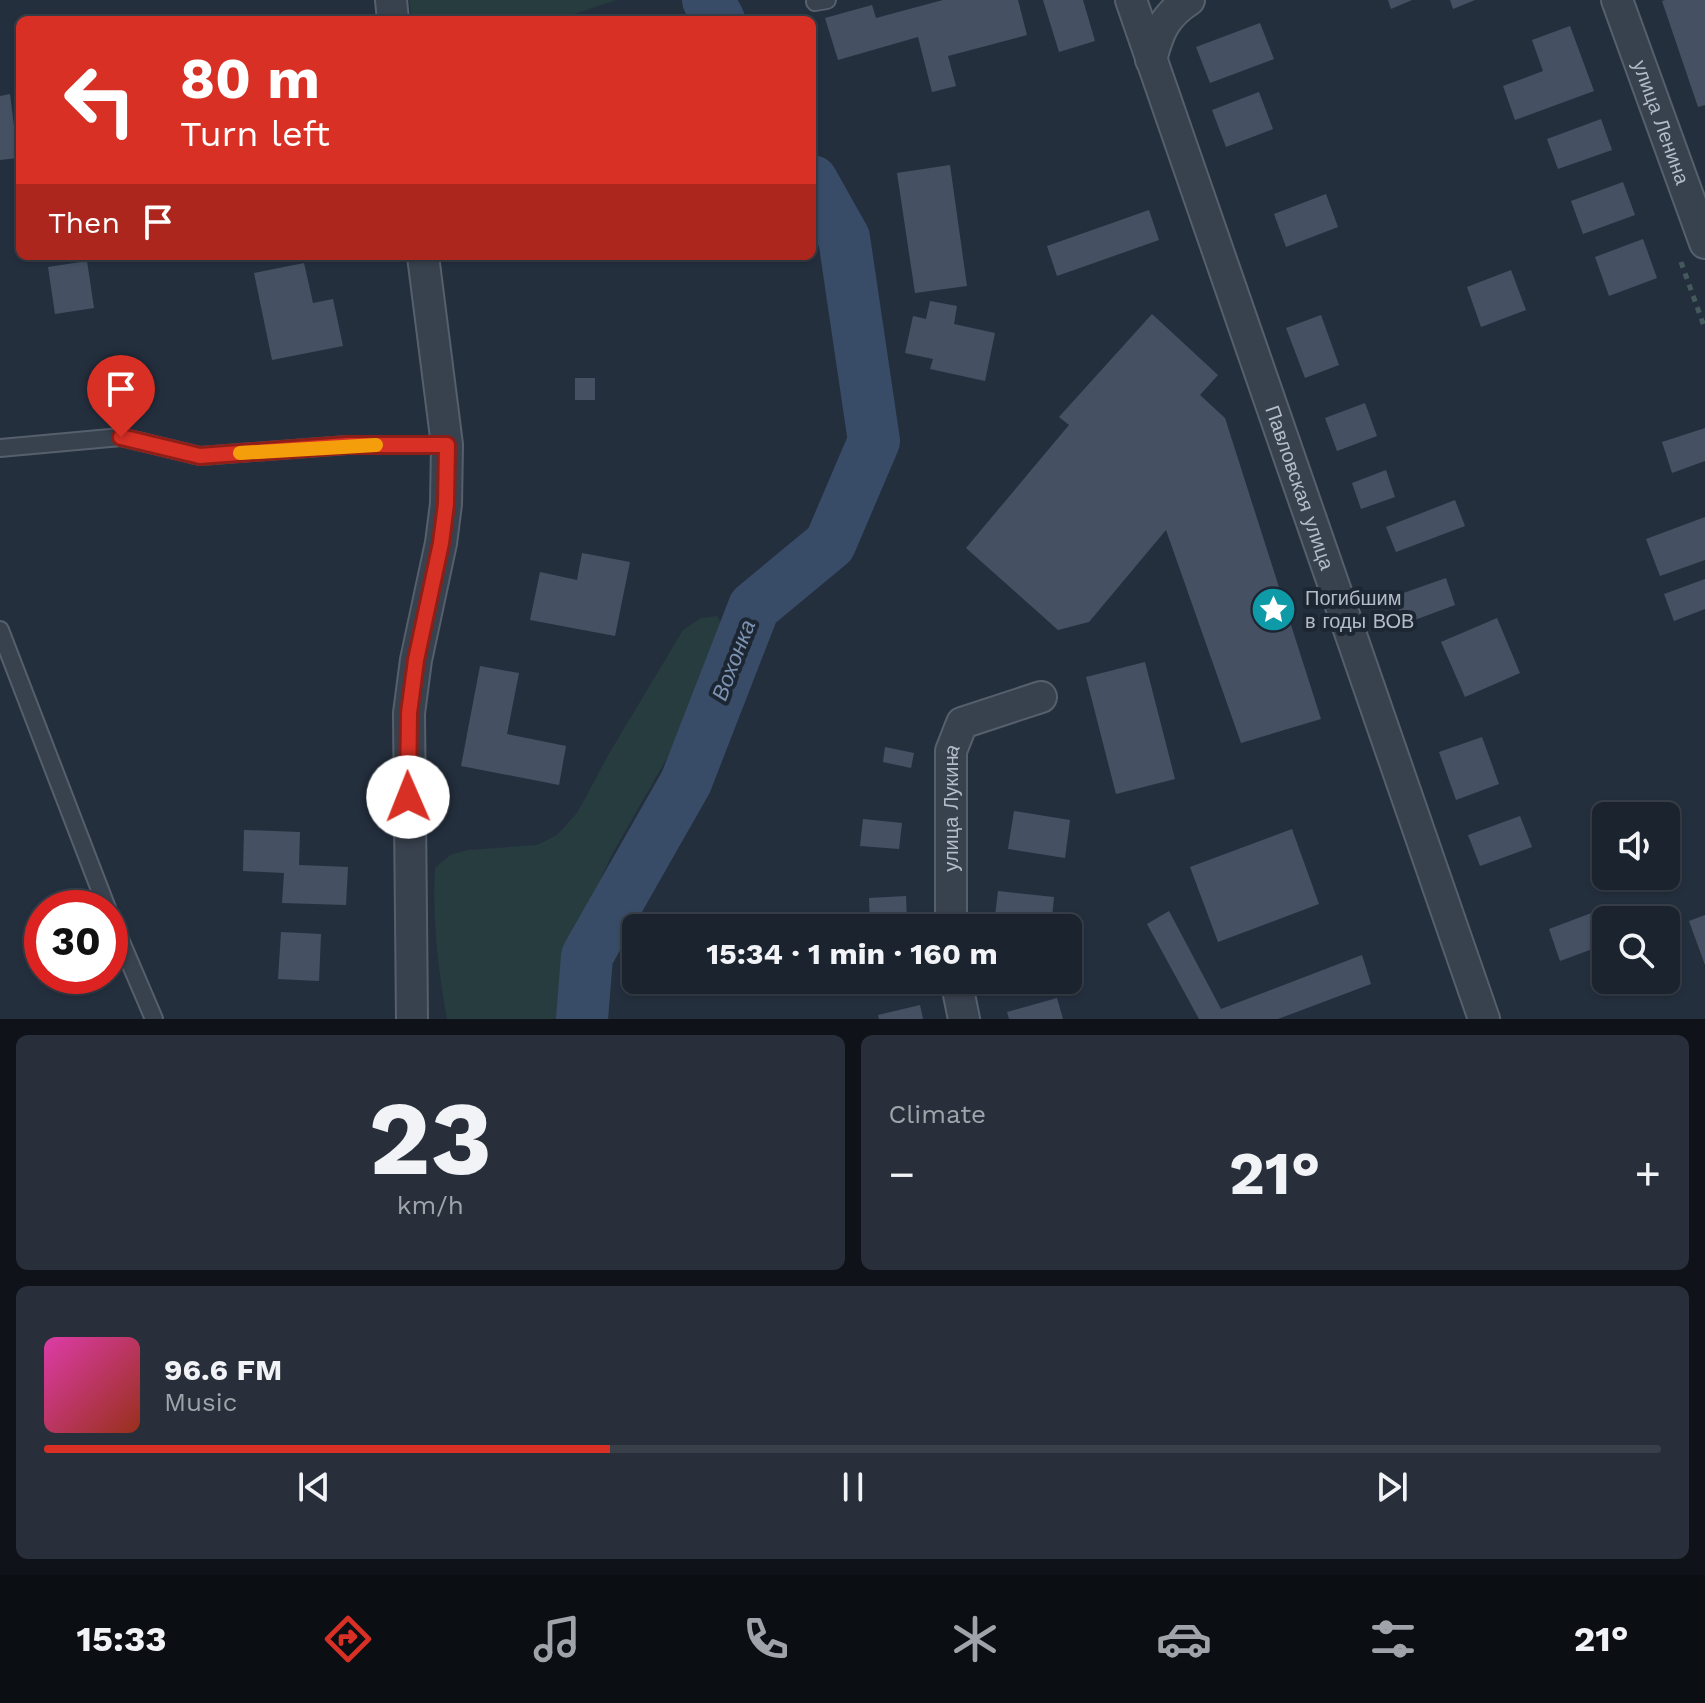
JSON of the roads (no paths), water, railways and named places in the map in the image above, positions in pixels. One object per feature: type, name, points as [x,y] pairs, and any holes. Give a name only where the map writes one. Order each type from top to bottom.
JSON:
[{"type":"street","name":"Павловская улица","points":[[1131,0],[1484,1019]]},
{"type":"street","points":[[1151,60],[1159,29],[1179,6],[1189,0]]},
{"type":"street","name":"улица Ленина","points":[[1617,0],[1705,243]]},
{"type":"street","points":[[412,1019],[409,713],[416,660],[441,543],[446,504],[447,445],[424,260]]},
{"type":"street","name":"улица Лукина","points":[[951,914],[951,751],[962,723],[1041,697]]},
{"type":"street","points":[[959,994],[964,1019]]},
{"type":"lane","points":[[0,448],[121,437],[200,456],[347,445],[447,445]]},
{"type":"lane","points":[[0,630],[100,890]]},
{"type":"lane","points":[[128,958],[154,1019]]},
{"type":"waterway","name":"Вохонка","points":[[708,0],[717,16]]},
{"type":"waterway","name":"Вохонка","points":[[582,1019],[587,956],[686,782],[754,607],[830,544],[874,441],[844,238],[816,188]]},
{"type":"place","name":"Погибшим в годы ВОВ","points":[[1274,610]]}]
